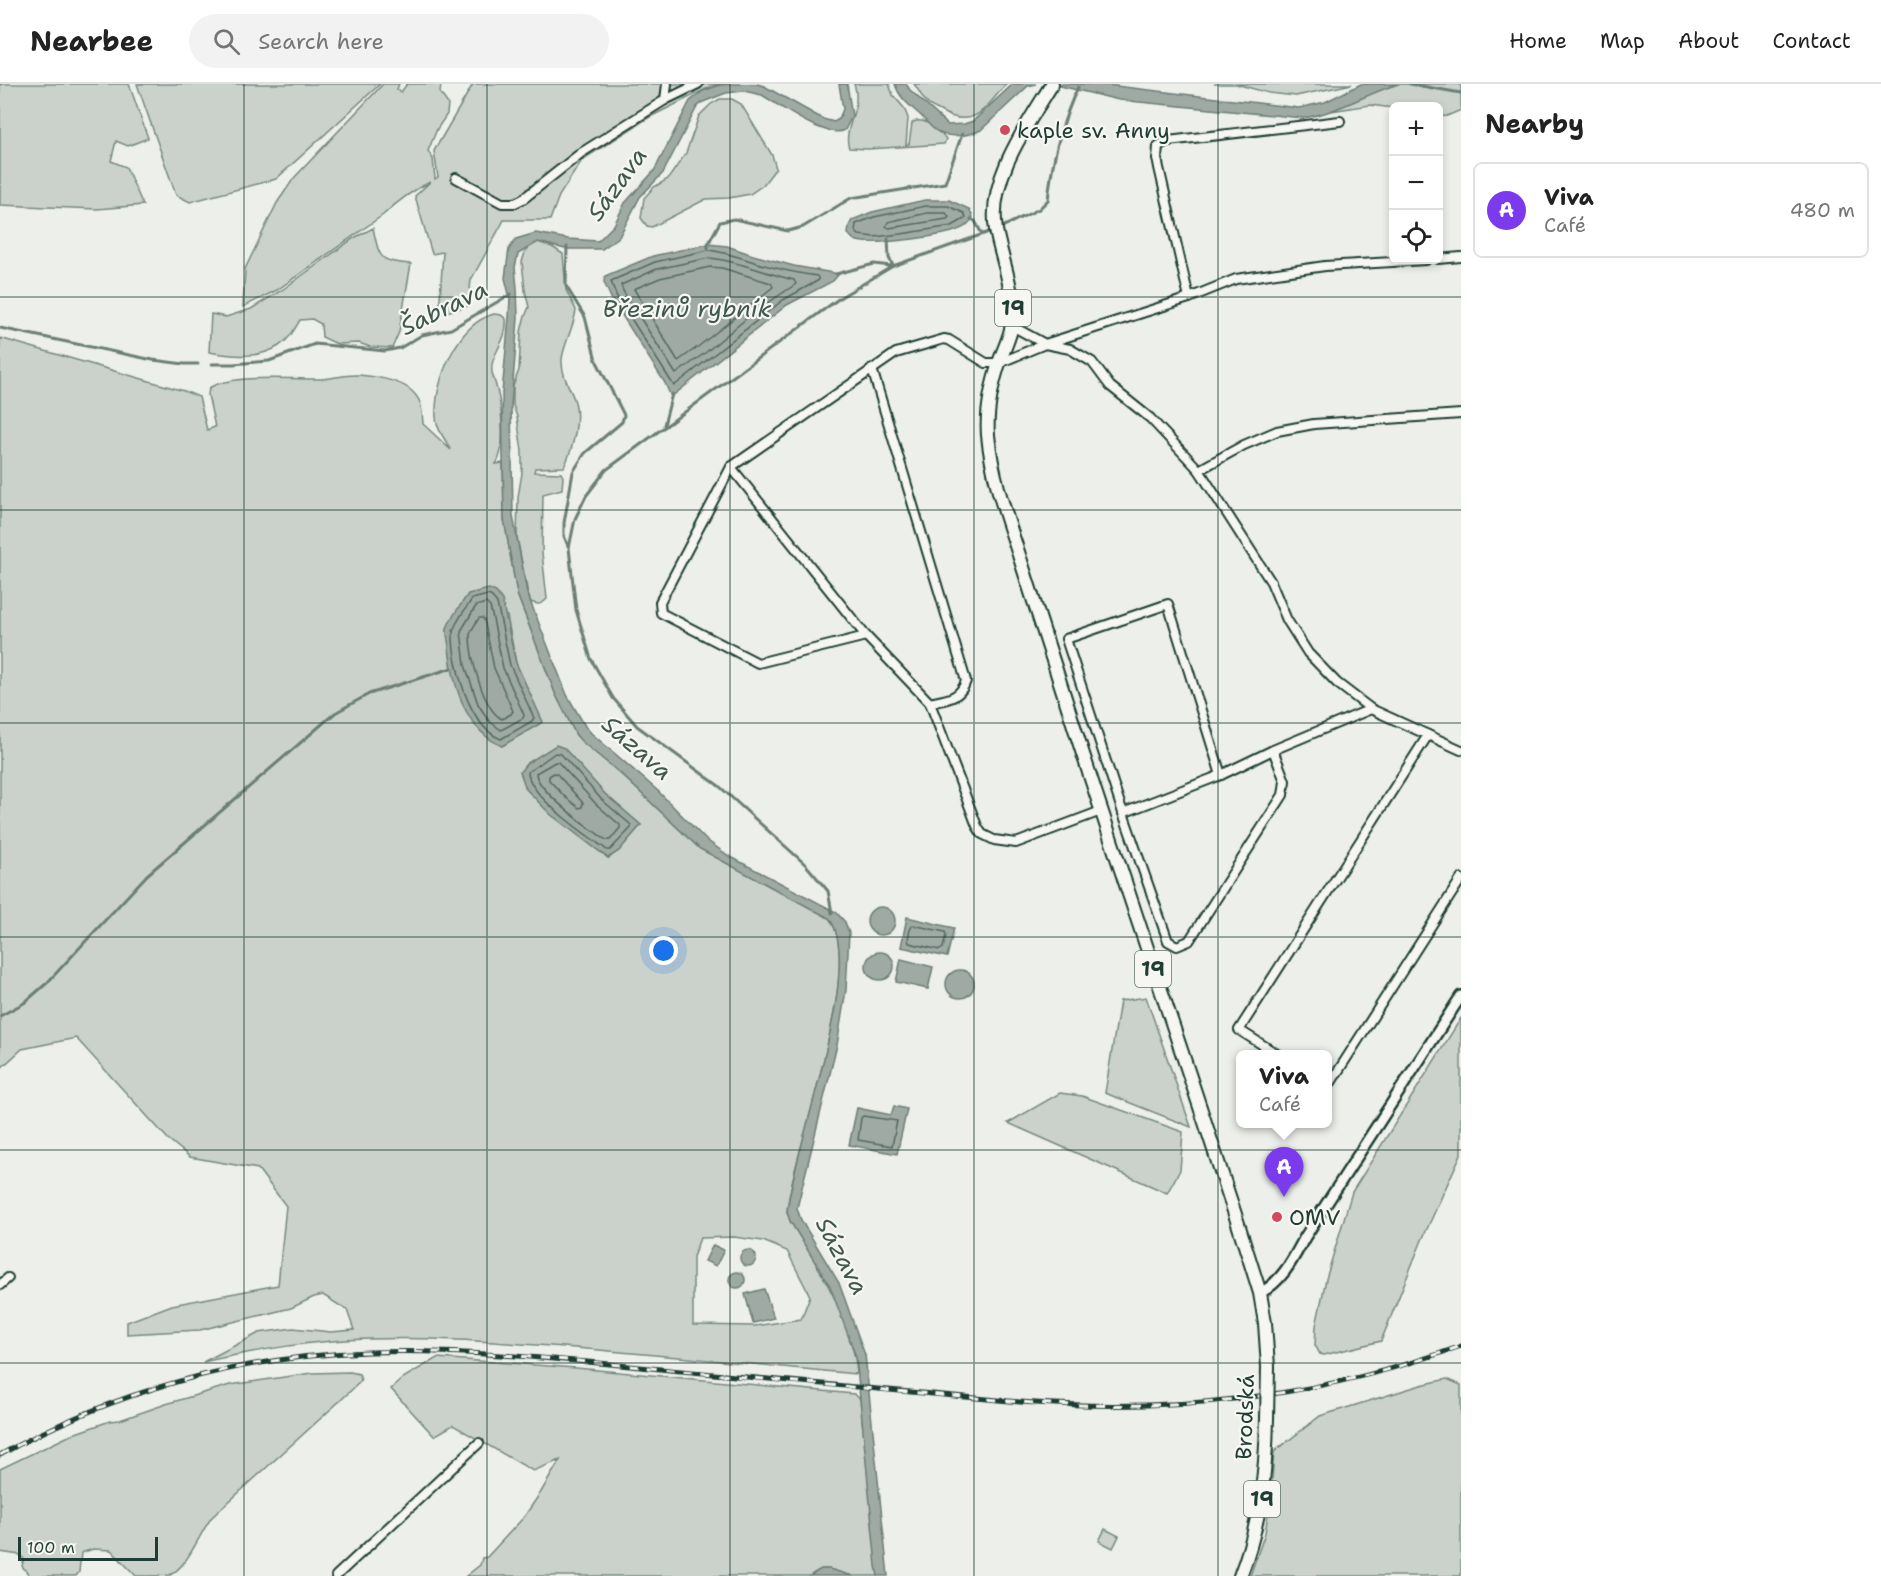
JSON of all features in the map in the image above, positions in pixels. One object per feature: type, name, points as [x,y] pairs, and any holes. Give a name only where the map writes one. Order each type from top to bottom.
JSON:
[{"type":"main road","name":"19","points":[[1051,85],[1005,167],[997,190],[994,209],[1013,310],[1012,326],[990,397],[987,431],[996,485],[1260,1293]]},
{"type":"main road","name":"Brodská","points":[[1240,1576],[1251,1546],[1262,1496],[1266,1449],[1268,1367],[1260,1293]]},
{"type":"street","points":[[665,100],[667,84]]},
{"type":"street","points":[[456,178],[502,202],[515,203],[581,153],[665,100],[698,84]]},
{"type":"street","points":[[1189,298],[1156,159],[1158,146],[1168,141],[1340,121]]},
{"type":"street","points":[[1443,259],[1461,257]]},
{"type":"street","points":[[866,636],[758,663],[661,613],[660,602],[730,467],[896,353],[944,339],[986,363],[999,363],[1045,344],[1189,298],[1236,279],[1325,266],[1389,262]]},
{"type":"street","points":[[1012,326],[1045,344],[1070,349],[1092,362],[1110,386],[1150,418],[1199,470],[1271,582],[1287,620],[1308,653],[1336,683],[1371,709],[1461,750]]},
{"type":"street","points":[[872,369],[966,681],[963,690],[958,695],[930,703]]},
{"type":"street","points":[[1199,470],[1244,445],[1277,431],[1314,424],[1461,414]]},
{"type":"street","points":[[730,467],[866,636],[930,703],[982,834],[994,840],[1016,843],[1101,811]]},
{"type":"street","points":[[1221,775],[1168,604],[1066,639],[1168,941],[1177,946],[1189,941],[1283,795],[1285,781],[1273,750]]},
{"type":"street","points":[[1123,813],[1221,775],[1273,750],[1371,709]]},
{"type":"street","points":[[1271,1050],[1239,1030],[1428,735]]},
{"type":"street","points":[[1332,1081],[1461,879]]},
{"type":"street","points":[[1260,1293],[1272,1286],[1285,1272],[1305,1237],[1461,996]]},
{"type":"street","points":[[0,1285],[8,1278]]},
{"type":"street","points":[[336,1576],[479,1443]]},
{"type":"shaded area","points":[[0,84],[129,84],[148,138],[128,146],[116,141],[111,161],[126,167],[143,205],[97,209],[0,205]]},
{"type":"shaded area","points":[[137,84],[380,84],[276,179],[190,202],[176,195]]},
{"type":"shaded area","points":[[383,84],[399,84],[397,89],[401,92],[407,84],[441,84],[440,93],[448,104],[447,114],[437,129],[428,151],[433,159],[435,179],[438,177],[434,151],[473,84],[728,84],[712,86],[648,118],[582,160],[559,196],[550,220],[504,220],[471,280],[468,306],[439,314],[443,252],[432,254],[415,196],[430,182],[405,197],[277,290],[243,307],[245,269],[277,203],[294,178]]},
{"type":"shaded area","points":[[854,84],[889,84],[893,95],[904,108],[908,118],[906,145],[909,144],[912,123],[916,121],[926,122],[939,132],[946,139],[944,144],[849,148],[848,133],[856,101]]},
{"type":"shaded area","points":[[914,84],[1006,84],[978,114],[962,118],[952,117],[929,105]]},
{"type":"shaded area","points":[[1236,84],[1352,84],[1296,96],[1269,93]]},
{"type":"shaded area","points":[[1398,84],[1461,84],[1461,110],[1443,116],[1443,102],[1389,102],[1389,107],[1370,105],[1331,111],[1373,92]]},
{"type":"shaded area","points":[[720,99],[732,99],[741,104],[772,155],[776,168],[763,185],[750,194],[706,199],[652,227],[647,226],[641,218],[644,198],[654,187],[668,179],[686,153],[699,116]]},
{"type":"shaded area","points":[[373,228],[382,256],[392,261],[411,264],[399,332],[392,348],[370,347],[359,343],[337,344],[322,337],[321,324],[312,319],[300,320],[286,341],[263,353],[236,355],[209,352],[211,314],[226,317],[251,309],[282,290],[354,238]]},
{"type":"shaded area","points":[[538,242],[563,254],[566,290],[576,310],[562,364],[577,415],[573,443],[564,467],[535,468],[534,472],[561,473],[563,477],[562,489],[543,494],[542,553],[547,599],[538,604],[531,602],[528,594],[517,537],[522,451],[513,405],[513,386],[519,370],[521,332],[529,307],[522,262],[525,252]]},
{"type":"shaded area","points":[[494,314],[506,319],[504,335],[493,360],[492,372],[502,417],[501,449],[496,464],[503,463],[504,519],[517,594],[555,693],[576,735],[700,849],[829,918],[838,942],[839,975],[834,1015],[792,1183],[787,1212],[790,1221],[823,1275],[841,1313],[849,1333],[857,1374],[577,1348],[411,1339],[348,1340],[306,1344],[203,1362],[259,1333],[293,1328],[331,1332],[354,1330],[347,1310],[323,1295],[291,1308],[200,1330],[127,1334],[127,1322],[172,1305],[278,1285],[286,1206],[258,1169],[190,1157],[168,1139],[76,1038],[22,1049],[0,1069],[0,338],[199,397],[207,430],[215,427],[208,395],[209,388],[219,384],[246,379],[318,379],[354,375],[385,379],[403,385],[413,392],[420,404],[423,424],[451,450],[436,421],[439,387],[450,356],[459,341],[481,320]],"holes":[[[507,616],[516,663],[542,722],[502,746],[466,710],[452,668],[447,628]],[[605,794],[641,825],[609,858]],[[734,1237],[763,1241],[787,1251],[810,1296],[801,1319],[755,1326],[693,1325],[693,1257],[700,1238]]]},
{"type":"shaded area","points":[[1146,997],[1191,1127],[1105,1093],[1120,1001]]},
{"type":"shaded area","points":[[1461,1018],[1461,1154],[1422,1240],[1381,1341],[1324,1355],[1320,1354],[1315,1345],[1316,1326],[1326,1279],[1352,1192]]},
{"type":"shaded area","points":[[1060,1093],[1082,1096],[1183,1132],[1180,1170],[1167,1193],[1008,1123]]},
{"type":"shaded area","points":[[437,1358],[576,1368],[854,1394],[860,1399],[878,1576],[853,1576],[826,1569],[810,1576],[466,1576],[480,1565],[482,1558],[487,1557],[524,1517],[560,1460],[533,1471],[453,1425],[434,1436],[391,1389],[403,1378]]},
{"type":"shaded area","points":[[350,1372],[359,1374],[361,1381],[212,1517],[188,1557],[170,1575],[136,1576],[111,1550],[93,1549],[81,1553],[79,1572],[76,1576],[30,1576],[22,1566],[24,1559],[20,1555],[0,1552],[0,1469],[73,1434],[230,1385],[312,1373]]},
{"type":"shaded area","points":[[1447,1379],[1461,1385],[1461,1576],[1250,1576],[1265,1533],[1274,1452],[1320,1416]]},
{"type":"shaded area","points":[[1105,1529],[1119,1536],[1113,1548],[1099,1541]]},
{"type":"water","points":[[839,84],[847,84],[852,116],[845,130],[837,132],[815,126],[762,95],[744,91],[726,93],[703,102],[697,107],[663,173],[640,197],[619,237],[602,249],[565,249],[538,242],[518,254],[515,267],[518,318],[511,407],[513,516],[527,593],[567,695],[585,726],[658,791],[705,839],[729,856],[836,912],[845,922],[849,933],[846,990],[837,1045],[797,1208],[801,1220],[839,1283],[865,1355],[888,1576],[878,1576],[876,1566],[856,1357],[830,1286],[790,1221],[787,1212],[792,1183],[834,1015],[839,975],[838,942],[829,918],[700,849],[576,735],[555,693],[517,594],[504,519],[502,393],[510,298],[505,278],[509,249],[516,239],[536,233],[568,239],[598,241],[614,225],[625,203],[654,171],[690,101],[703,91],[720,85],[764,86],[823,119],[834,122],[839,119],[843,109]]},
{"type":"water","points":[[895,84],[906,84],[948,125],[973,121],[1013,84],[1036,84],[1028,86],[981,130],[958,136],[945,135],[933,128],[904,100]]},
{"type":"water","points":[[1052,84],[1099,84],[1299,108],[1325,102],[1361,84],[1398,84],[1339,108],[1303,118],[1119,100]]},
{"type":"water","points":[[925,200],[949,200],[969,209],[973,217],[968,224],[958,230],[920,238],[862,242],[854,240],[848,234],[852,220],[872,212]]},
{"type":"water","name":"Březinů rybník","points":[[708,244],[727,246],[794,266],[839,274],[833,281],[787,305],[671,397],[665,383],[611,298],[604,282],[605,276],[653,256]]},
{"type":"water","points":[[489,589],[496,592],[502,600],[516,663],[543,722],[502,746],[489,739],[479,729],[463,704],[454,676],[447,634],[450,621],[468,594]]},
{"type":"water","points":[[556,745],[564,748],[605,794],[641,825],[619,851],[608,858],[550,814],[526,789],[520,772],[526,764]]},
{"type":"water","points":[[881,907],[891,911],[895,921],[891,931],[881,935],[871,931],[867,921],[871,911]]},
{"type":"water","points":[[907,917],[954,928],[947,957],[901,947]]},
{"type":"water","points":[[880,952],[890,956],[894,966],[890,976],[880,980],[870,976],[866,966],[870,956]]},
{"type":"water","points":[[901,959],[933,967],[928,989],[896,982]]},
{"type":"water","points":[[960,970],[970,974],[974,984],[970,994],[960,998],[950,994],[946,984],[950,974]]},
{"type":"water","points":[[894,1106],[907,1109],[897,1154],[849,1145],[857,1108],[891,1115]]},
{"type":"water","points":[[713,1245],[724,1250],[716,1266],[705,1261]]},
{"type":"water","points":[[745,1250],[751,1250],[756,1258],[754,1264],[745,1266],[740,1261],[740,1255]]},
{"type":"water","points":[[734,1272],[740,1272],[745,1280],[743,1286],[734,1288],[729,1283],[729,1277]]},
{"type":"water","points":[[764,1289],[774,1318],[753,1323],[745,1294]]},
{"type":"water","points":[[821,1569],[829,1569],[853,1576],[810,1576]]},
{"type":"waterway","points":[[1410,84],[1461,93]]},
{"type":"waterway","points":[[998,229],[1039,209],[1048,200],[1058,142],[1078,87]]},
{"type":"waterway","points":[[708,248],[720,222],[734,219],[788,231],[803,227],[851,198],[945,183],[962,134]]},
{"type":"waterway","points":[[971,219],[975,221],[982,234]]},
{"type":"waterway","name":"Sázava","points":[[832,913],[828,891],[806,865],[719,786],[637,726],[613,698],[591,659],[576,610],[569,548],[575,519],[586,496],[606,470],[841,297],[893,266],[992,231]]},
{"type":"waterway","points":[[888,239],[889,258],[893,266]]},
{"type":"waterway","points":[[567,247],[566,286],[585,317],[596,360],[624,415],[622,422],[585,453],[573,472],[564,523],[564,536],[568,546]]},
{"type":"waterway","points":[[836,274],[874,264],[891,266]]},
{"type":"waterway","name":"Šabrava","points":[[212,364],[269,361],[315,344],[385,351],[400,348],[422,335],[451,329],[511,294]]},
{"type":"waterway","name":"Šabrava","points":[[0,328],[153,360],[198,364]]},
{"type":"waterway","points":[[664,425],[672,394]]},
{"type":"waterway","points":[[0,1016],[24,1003],[47,983],[147,875],[335,713],[369,694],[452,668]]},
{"type":"railway","points":[[0,1455],[87,1413],[178,1381],[273,1361],[321,1355],[369,1352],[486,1354],[1020,1402],[1133,1405],[1189,1403],[1298,1390],[1352,1379],[1461,1346]]},
{"type":"place","name":"kaple sv. Anny","points":[[1005,130]]},
{"type":"place","name":"Viva","points":[[1284,1197]]},
{"type":"place","name":"OMV","points":[[1277,1217]]}]
